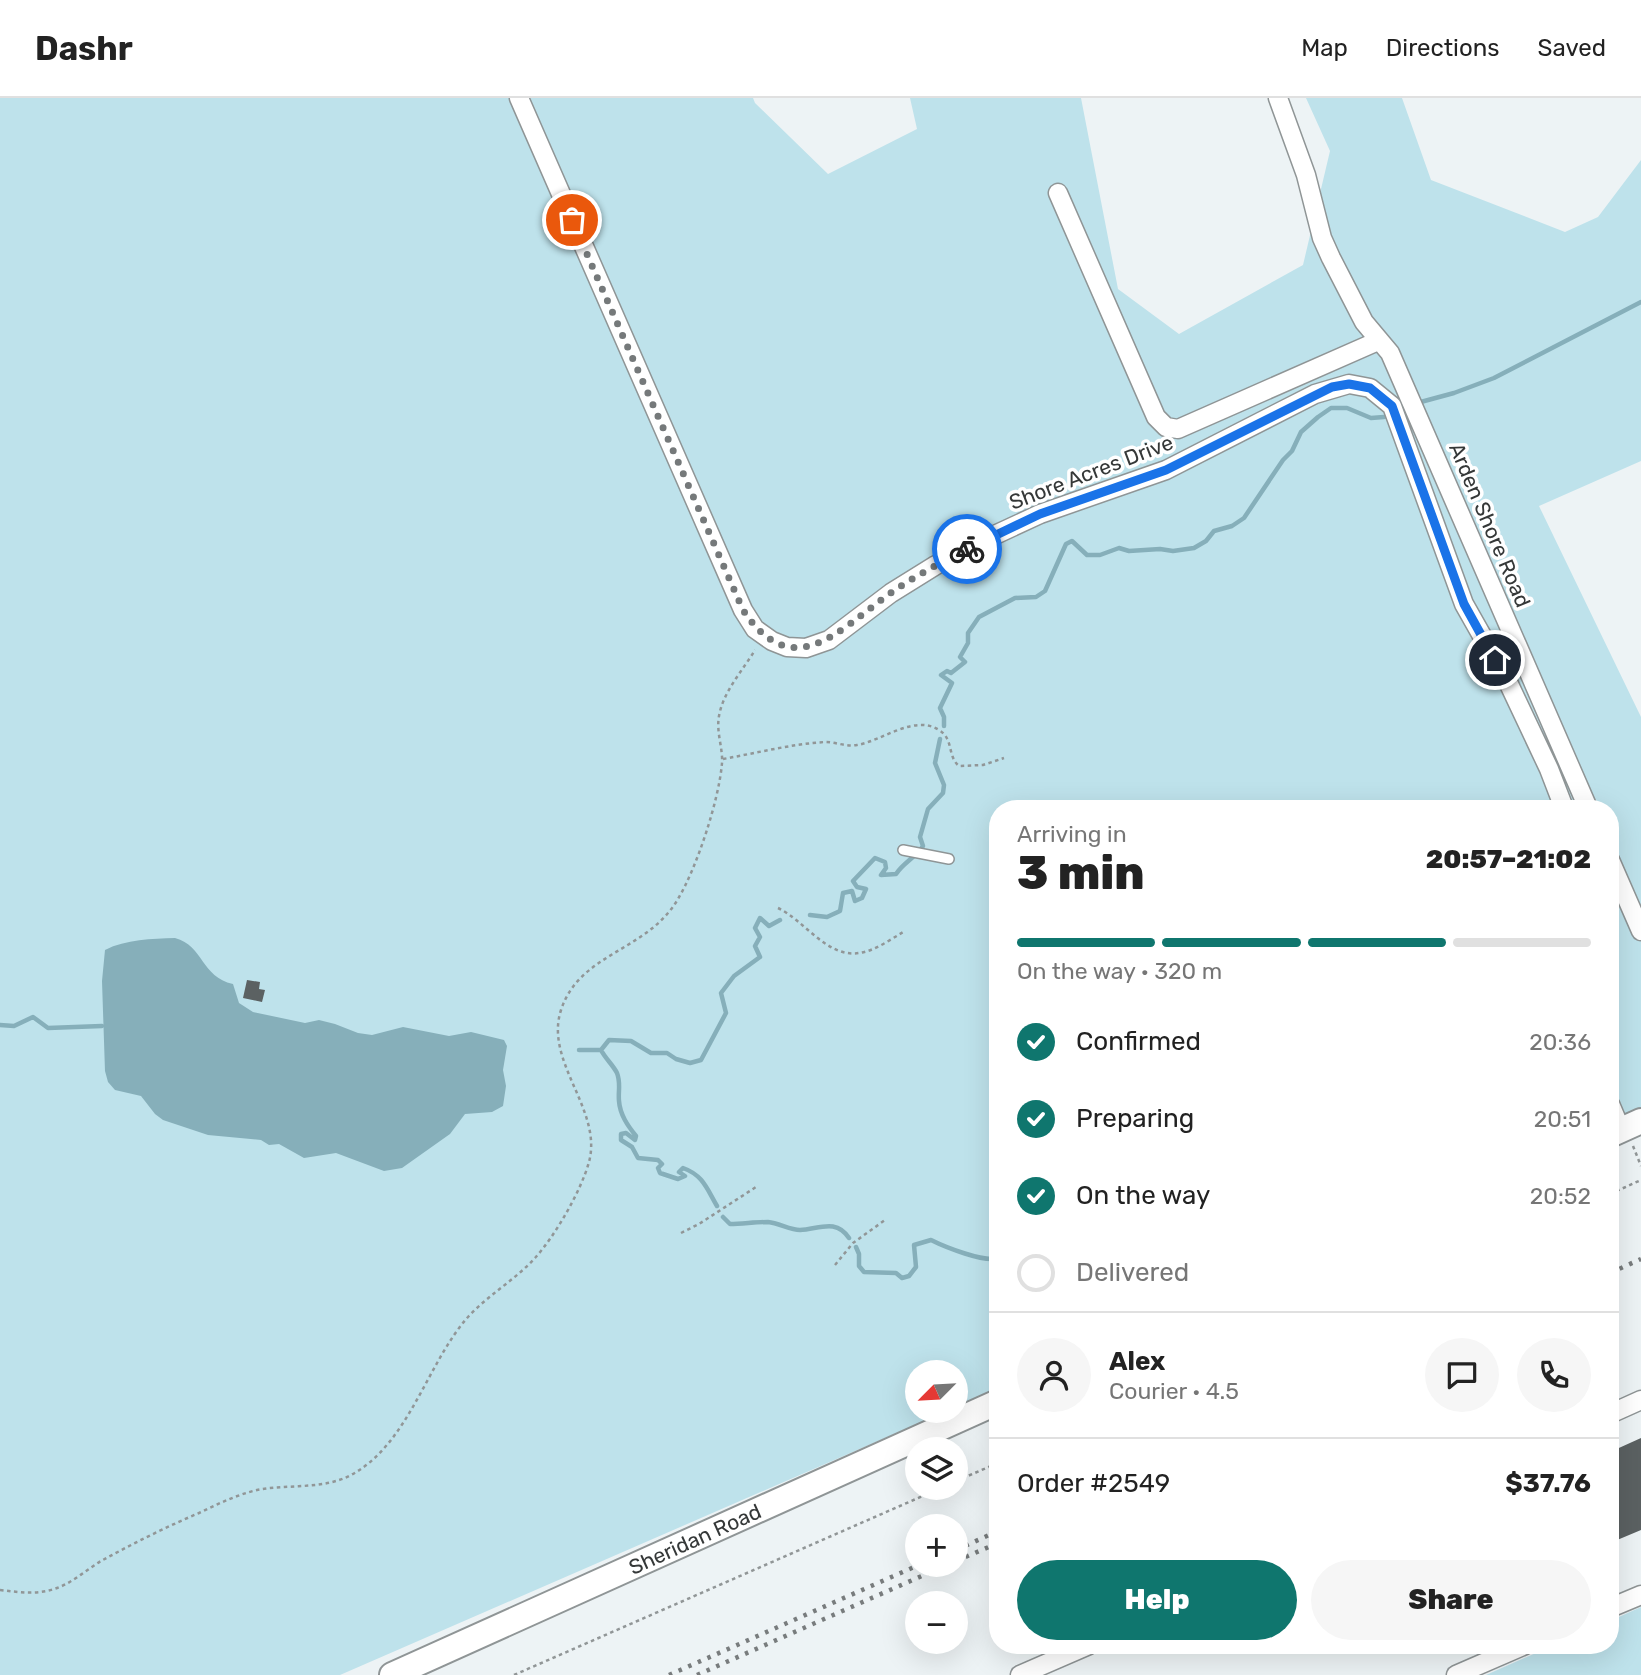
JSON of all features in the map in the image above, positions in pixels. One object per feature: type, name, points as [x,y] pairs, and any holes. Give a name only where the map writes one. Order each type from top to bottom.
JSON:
[{"type":"main road","name":"Sheridan Road","points":[[392,1675],[989,1406]]},
{"type":"street","name":"Shore Acres Drive","points":[[519,98],[743,610],[755,629],[787,647],[806,648],[829,640],[891,593],[936,565],[997,534],[1040,514],[1166,470],[1315,394],[1349,384],[1370,388],[1392,406],[1464,604],[1507,680],[1561,800]]},
{"type":"street","name":"Arden Shore Road","points":[[1278,98],[1306,175],[1322,238],[1352,301],[1378,341],[1390,353],[1585,800]]},
{"type":"street","points":[[1058,193],[1161,424],[1178,429],[1378,341]]},
{"type":"street","points":[[1619,881],[1641,931]]},
{"type":"street","points":[[1619,1410],[1641,1400]]},
{"type":"street","points":[[1619,1604],[1641,1595]]},
{"type":"street","points":[[1020,1675],[1068,1654]]},
{"type":"street","points":[[1456,1675],[1504,1654]]},
{"type":"lane","points":[[903,850],[949,859]]},
{"type":"path","points":[[0,1590],[29,1594],[63,1586],[109,1557],[234,1496],[280,1487],[330,1482],[351,1475],[372,1460],[404,1421],[461,1326],[536,1257],[583,1180],[590,1160],[591,1140],[585,1114],[561,1049],[560,1013],[568,994],[580,977],[596,964],[649,933],[664,919],[687,883],[706,828],[723,759],[718,732],[724,699],[764,635]]},
{"type":"path","points":[[723,759],[803,744],[828,742],[857,745],[885,734],[918,726],[938,729],[948,738],[953,762],[959,766],[983,765],[1004,758]]},
{"type":"path","points":[[778,908],[790,913],[837,950],[849,953],[860,953],[905,932]]},
{"type":"path","points":[[1619,1190],[1641,1180]]},
{"type":"path","points":[[681,1233],[756,1187]]},
{"type":"path","points":[[835,1265],[853,1243],[885,1220]]},
{"type":"path","points":[[968,1476],[989,1467]]},
{"type":"path","points":[[514,1675],[914,1500]]},
{"type":"shaded area","points":[[0,98],[753,98],[828,174],[917,129],[910,98],[1081,98],[1118,289],[1179,334],[1303,265],[1330,151],[1306,98],[1402,98],[1431,180],[1565,232],[1598,217],[1641,160],[1641,461],[1539,506],[1641,717],[1641,1108],[1619,1118],[1619,800],[989,800],[989,1393],[968,1402],[968,1360],[905,1360],[905,1423],[919,1423],[340,1675],[0,1675]]},
{"type":"shaded area","points":[[175,938],[192,948],[215,975],[233,984],[239,1003],[253,1012],[305,1023],[319,1020],[372,1035],[403,1027],[449,1036],[471,1032],[504,1040],[507,1046],[503,1070],[506,1086],[503,1106],[492,1112],[465,1114],[450,1134],[402,1168],[384,1171],[336,1153],[304,1158],[279,1144],[269,1145],[261,1140],[208,1135],[163,1120],[141,1096],[115,1090],[108,1082],[105,1071],[102,981],[105,950],[130,942]]},
{"type":"shaded area","points":[[1641,1607],[1641,1675],[1486,1675],[1534,1654],[1619,1654],[1619,1617]]},
{"type":"building","points":[[247,980],[260,982],[259,989],[265,990],[262,1002],[243,998]]},
{"type":"building","points":[[1641,1438],[1641,1530],[1619,1539],[1619,1448]]},
{"type":"waterway","points":[[1417,403],[1494,378],[1641,302]]},
{"type":"waterway","points":[[944,726],[940,708],[952,683],[941,675],[947,671],[951,673],[965,662],[960,657],[968,643],[968,633],[979,617],[1015,598],[1036,597],[1045,591],[1066,544],[1072,541],[1087,555],[1100,555],[1119,548],[1129,551],[1194,548],[1206,541],[1214,531],[1232,526],[1244,518],[1292,451],[1301,432],[1331,408],[1347,408],[1371,418],[1384,417]]},
{"type":"waterway","points":[[810,915],[827,917],[840,911],[843,893],[852,891],[855,901],[862,898],[866,889],[857,887],[853,881],[875,858],[885,862],[886,868],[881,875],[896,874],[923,846],[920,837],[928,809],[943,793],[944,785],[935,763],[940,739]]},
{"type":"waterway","points":[[601,1050],[609,1040],[631,1041],[651,1053],[667,1053],[690,1063],[701,1060],[726,1013],[721,993],[734,976],[760,957],[755,946],[760,937],[755,928],[760,918],[769,926],[780,920]]},
{"type":"waterway","points":[[0,1025],[14,1026],[33,1017],[48,1028],[102,1026]]},
{"type":"waterway","points":[[579,1050],[601,1050]]},
{"type":"waterway","points":[[601,1050],[617,1073],[621,1111],[636,1136],[635,1140],[626,1133],[621,1134],[621,1140],[632,1147],[638,1158],[658,1160],[662,1164],[658,1168],[660,1173],[678,1179],[685,1176],[679,1172],[683,1168],[695,1174],[704,1183],[717,1206]]},
{"type":"waterway","points":[[723,1217],[730,1224],[768,1222],[796,1230],[833,1226],[849,1238]]},
{"type":"waterway","points":[[856,1247],[859,1266],[864,1272],[896,1273],[902,1278],[909,1276],[916,1267],[914,1245],[931,1240],[955,1250],[989,1259]]},
{"type":"railway","points":[[1619,1269],[1641,1259]]},
{"type":"railway","points":[[968,1545],[989,1535]]},
{"type":"railway","points":[[968,1556],[989,1547]]},
{"type":"railway","points":[[669,1675],[905,1571]]},
{"type":"railway","points":[[697,1675],[919,1577]]},
{"type":"way so far","points":[[572,220],[743,610],[755,629],[772,641],[787,647],[806,648],[829,640],[891,593],[967,549]]},
{"type":"route","points":[[967,549],[1040,514],[1166,470],[1332,387],[1349,384],[1370,388],[1392,406],[1464,604],[1495,660]]}]
